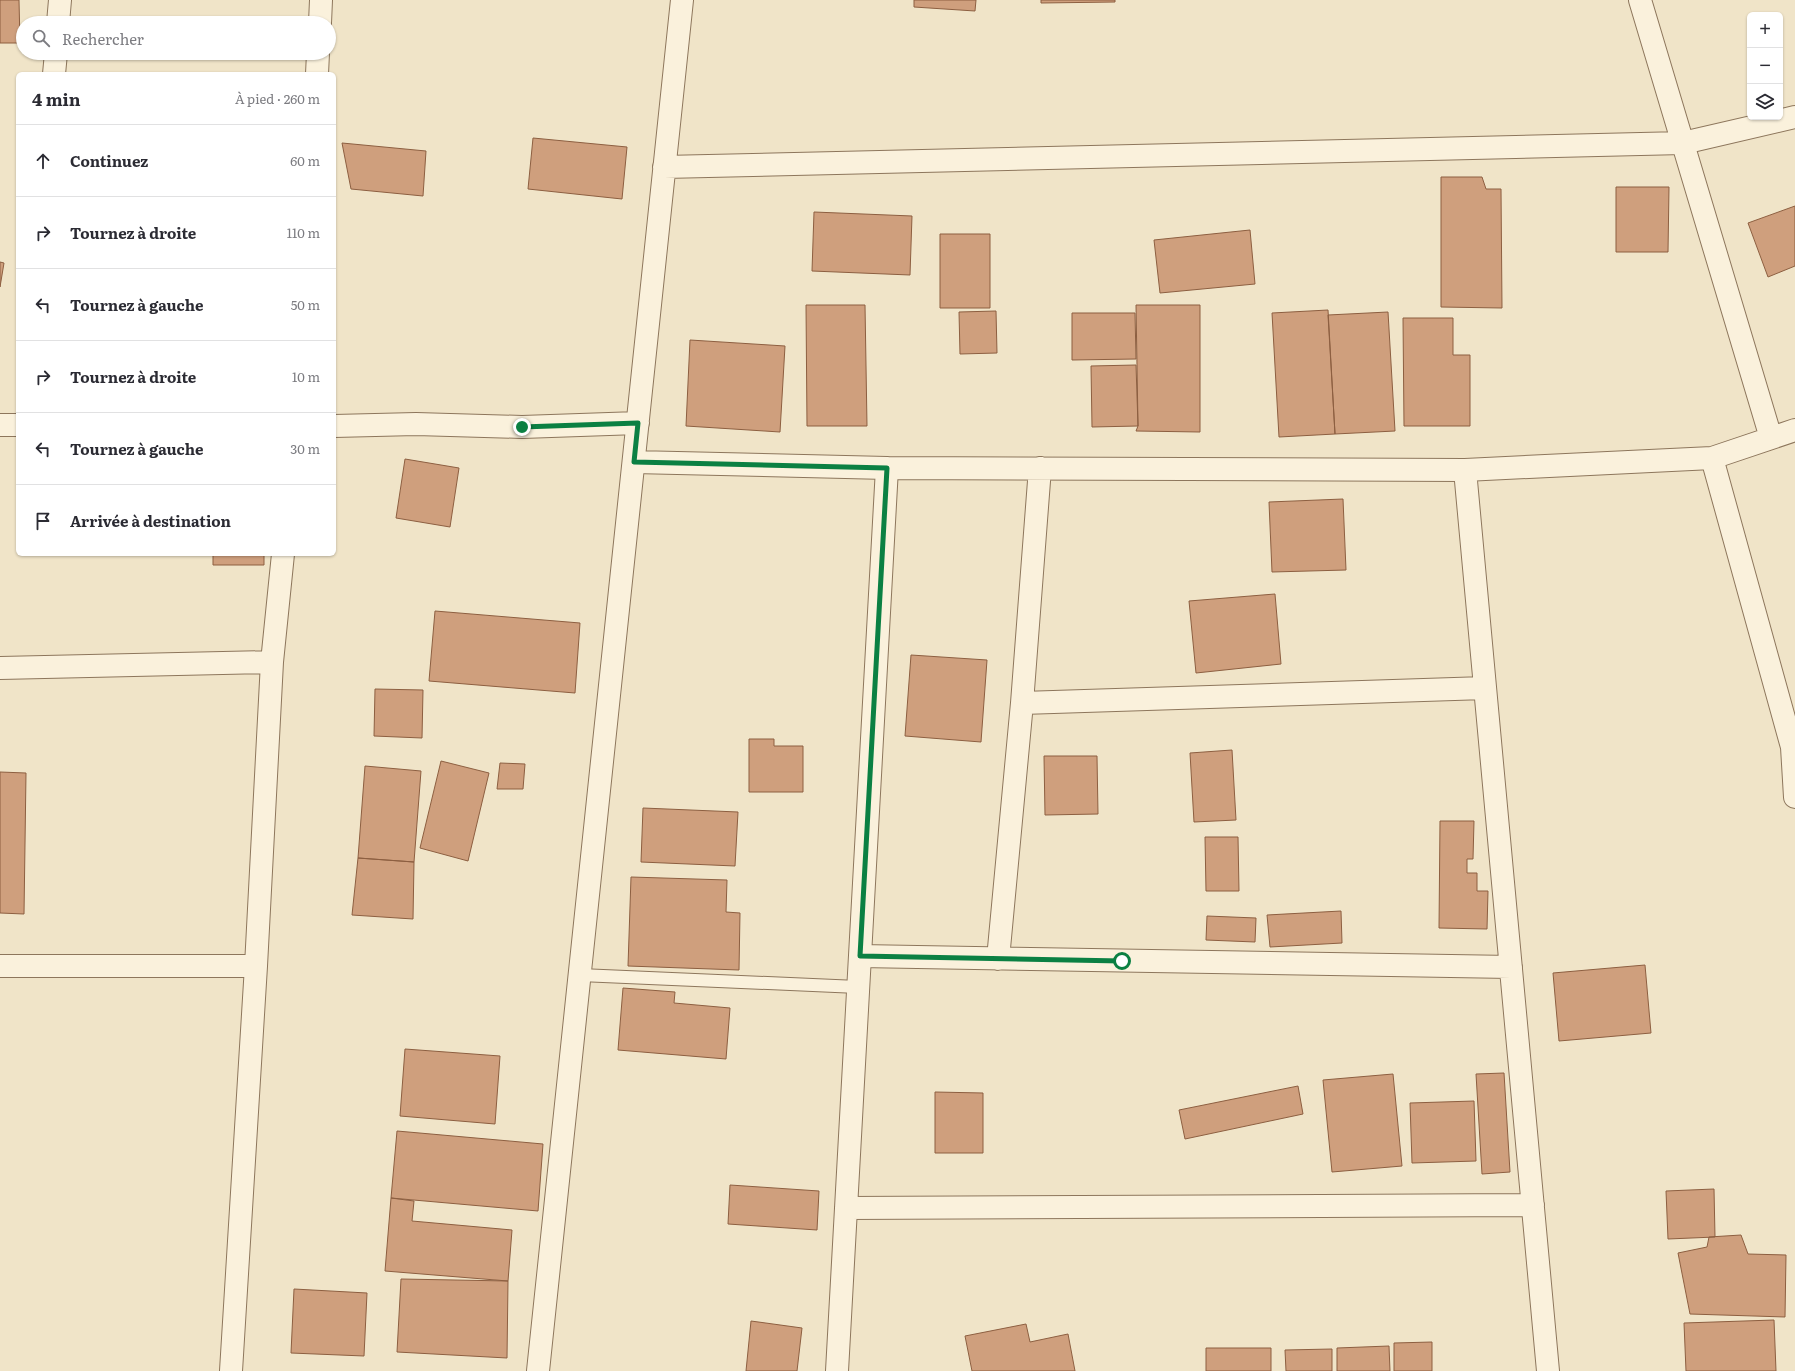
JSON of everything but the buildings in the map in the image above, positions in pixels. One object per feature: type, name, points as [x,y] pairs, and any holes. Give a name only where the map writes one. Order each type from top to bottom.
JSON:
[{"type":"street","points":[[59,16],[60,0]]},
{"type":"street","points":[[320,16],[321,0]]},
{"type":"street","points":[[538,1371],[682,0]]},
{"type":"street","points":[[1640,0],[1771,438]]},
{"type":"street","points":[[54,72],[55,60]]},
{"type":"street","points":[[317,72],[318,60]]},
{"type":"street","points":[[664,167],[1683,143],[1795,116]]},
{"type":"street","points":[[336,426],[416,424],[522,427],[638,423]]},
{"type":"street","points":[[0,425],[16,425]]},
{"type":"street","points":[[634,462],[887,468],[1465,470],[1712,458],[1795,430]]},
{"type":"street","points":[[1712,458],[1792,747],[1795,797]]},
{"type":"street","points":[[837,1371],[887,468]]},
{"type":"street","points":[[998,958],[1022,703],[1040,468]]},
{"type":"street","points":[[1465,470],[1548,1371]]},
{"type":"street","points":[[231,1371],[256,966],[272,662],[283,556]]},
{"type":"street","points":[[0,668],[272,662]]},
{"type":"street","points":[[1022,703],[1485,688]]},
{"type":"street","points":[[860,956],[1511,967]]},
{"type":"street","points":[[0,966],[256,966]]},
{"type":"street","points":[[846,1208],[1533,1205]]},
{"type":"lane","points":[[580,975],[858,987]]},
{"type":"route","points":[[522,427],[638,423],[634,462],[887,468],[860,956],[1122,961]]}]
